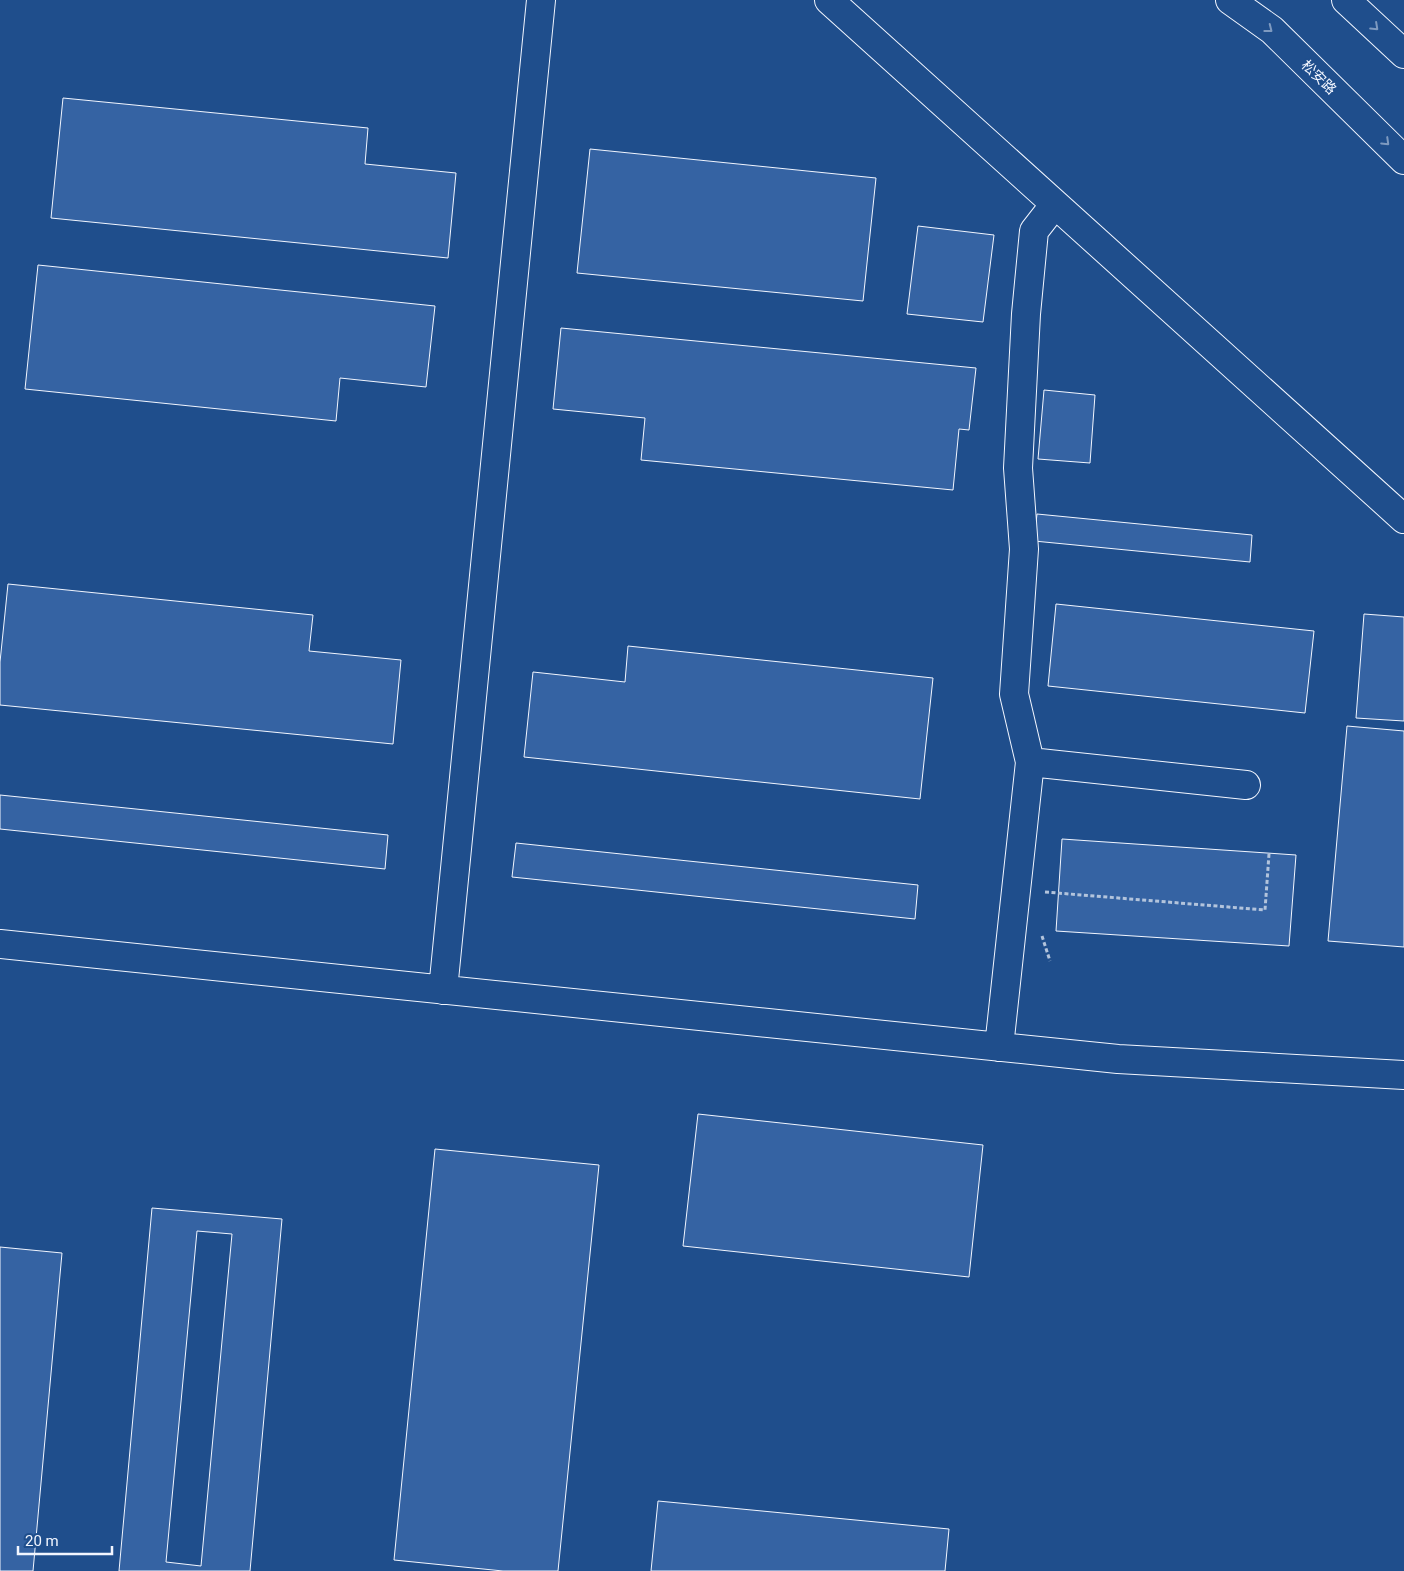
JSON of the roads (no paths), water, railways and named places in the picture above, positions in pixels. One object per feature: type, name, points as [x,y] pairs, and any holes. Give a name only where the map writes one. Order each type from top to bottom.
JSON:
[{"type":"main road","points":[[443,990],[541,0]]},
{"type":"main road","points":[[829,0],[1404,520]]},
{"type":"main road","name":"松安路","points":[[1230,0],[1272,30],[1404,160]]},
{"type":"main road","points":[[1346,0],[1404,54]]},
{"type":"main road","points":[[999,1047],[1030,762],[1014,694],[1024,549],[1018,468],[1026,314],[1034,231],[1055,204]]},
{"type":"main road","points":[[1030,762],[1246,786]]},
{"type":"main road","points":[[0,944],[1118,1059],[1404,1076]]}]
